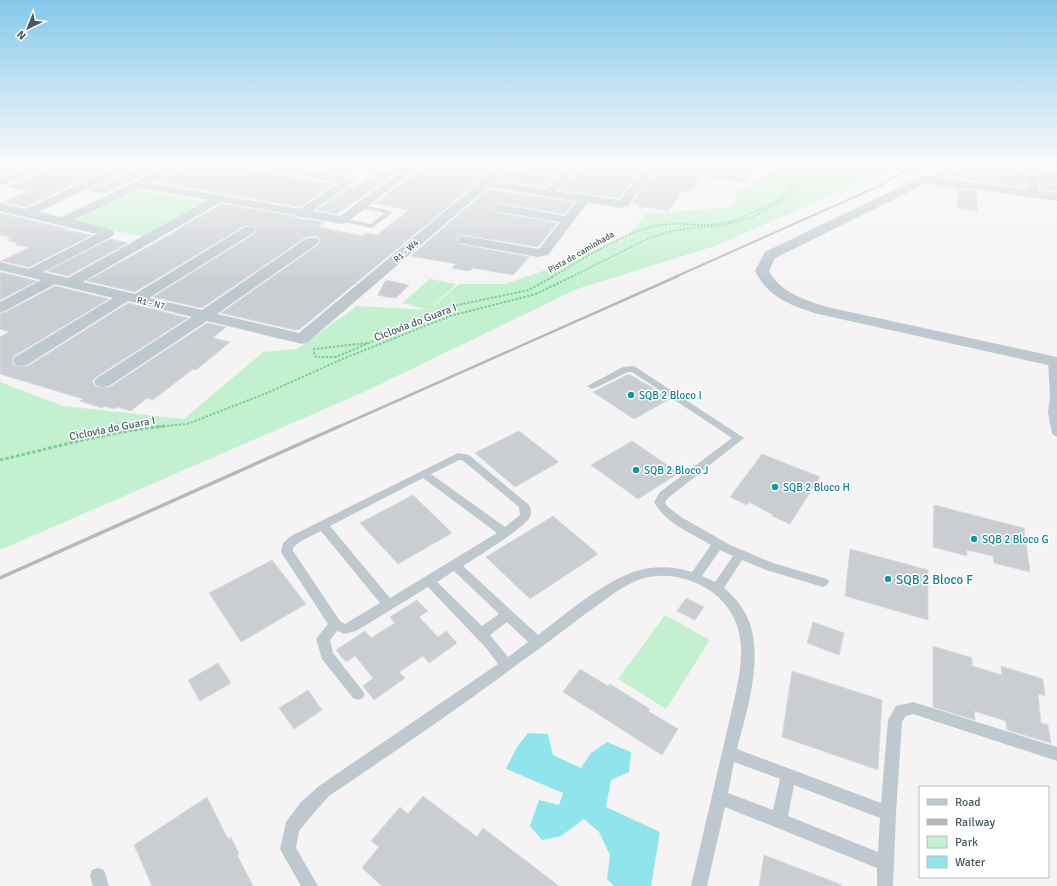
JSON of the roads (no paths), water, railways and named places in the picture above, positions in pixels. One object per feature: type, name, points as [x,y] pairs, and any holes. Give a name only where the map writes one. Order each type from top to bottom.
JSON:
[{"type":"street","points":[[27,213],[47,203]]},
{"type":"street","points":[[64,221],[99,203]]},
{"type":"street","points":[[70,283],[211,203]]},
{"type":"street","points":[[237,203],[342,220],[365,203]]},
{"type":"street","points":[[300,214],[316,203]]},
{"type":"street","name":"R1 - W4","points":[[302,339],[461,203]]},
{"type":"street","points":[[464,240],[542,252],[581,203]]},
{"type":"street","points":[[876,203],[770,255],[762,270],[766,280],[784,294],[802,303],[823,310],[1054,361]]},
{"type":"street","points":[[0,207],[64,221],[108,233],[31,273]]},
{"type":"street","points":[[499,208],[568,220]]},
{"type":"street","points":[[20,361],[249,230]]},
{"type":"street","points":[[102,382],[206,316],[312,241]]},
{"type":"street","name":"R1 - N7","points":[[1,266],[302,339]]},
{"type":"street","points":[[0,308],[53,279]]},
{"type":"lane","points":[[342,220],[372,226],[389,214],[388,212],[360,207]]},
{"type":"lane","points":[[1054,361],[1055,397],[1053,412],[1057,434]]},
{"type":"lane","points":[[592,386],[626,369],[634,368],[739,438],[664,495],[659,502],[663,509],[677,520],[718,544],[770,567],[823,582]]},
{"type":"lane","points":[[454,457],[465,457],[524,505],[526,512],[525,517],[505,533],[456,565],[351,627],[345,629],[334,625],[287,552],[288,546],[295,539],[424,474],[454,457]]},
{"type":"lane","points":[[424,474],[505,533]]},
{"type":"lane","points":[[322,525],[390,604]]},
{"type":"lane","points":[[695,577],[718,544]]},
{"type":"lane","points":[[717,589],[740,554]]},
{"type":"lane","points":[[456,565],[537,642]]},
{"type":"lane","points":[[310,886],[288,849],[292,828],[306,808],[324,790],[506,665],[579,610],[618,585],[642,574],[660,572],[695,577],[710,584],[730,600],[740,615],[745,629],[748,651],[744,690],[699,886]]},
{"type":"lane","points":[[429,581],[481,634],[506,665]]},
{"type":"lane","points":[[481,634],[508,615]]},
{"type":"lane","points":[[334,625],[323,639],[327,655],[358,694]]},
{"type":"lane","points":[[885,886],[888,813],[895,720],[901,711],[913,708],[1057,754]]},
{"type":"lane","points":[[729,754],[888,813]]},
{"type":"lane","points":[[779,821],[788,775]]},
{"type":"lane","points":[[719,797],[886,863]]},
{"type":"water","points":[[528,733],[548,734],[553,755],[581,768],[591,753],[607,742],[631,752],[629,772],[611,780],[606,807],[660,832],[651,886],[614,886],[607,879],[610,855],[599,832],[584,819],[561,836],[542,840],[530,826],[539,800],[559,805],[563,793],[506,769],[517,747]]},
{"type":"railway","points":[[675,277],[840,203]]},
{"type":"railway","points":[[338,427],[678,276]]},
{"type":"railway","points":[[0,578],[340,426]]},
{"type":"place","name":"SQB 2 Bloco I","points":[[631,395]]},
{"type":"place","name":"SQB 2 Bloco J","points":[[636,470]]},
{"type":"place","name":"SQB 2 Bloco H","points":[[775,487]]},
{"type":"place","name":"SQB 2 Bloco G","points":[[974,539]]},
{"type":"place","name":"SQB 2 Bloco F","points":[[888,579]]}]
